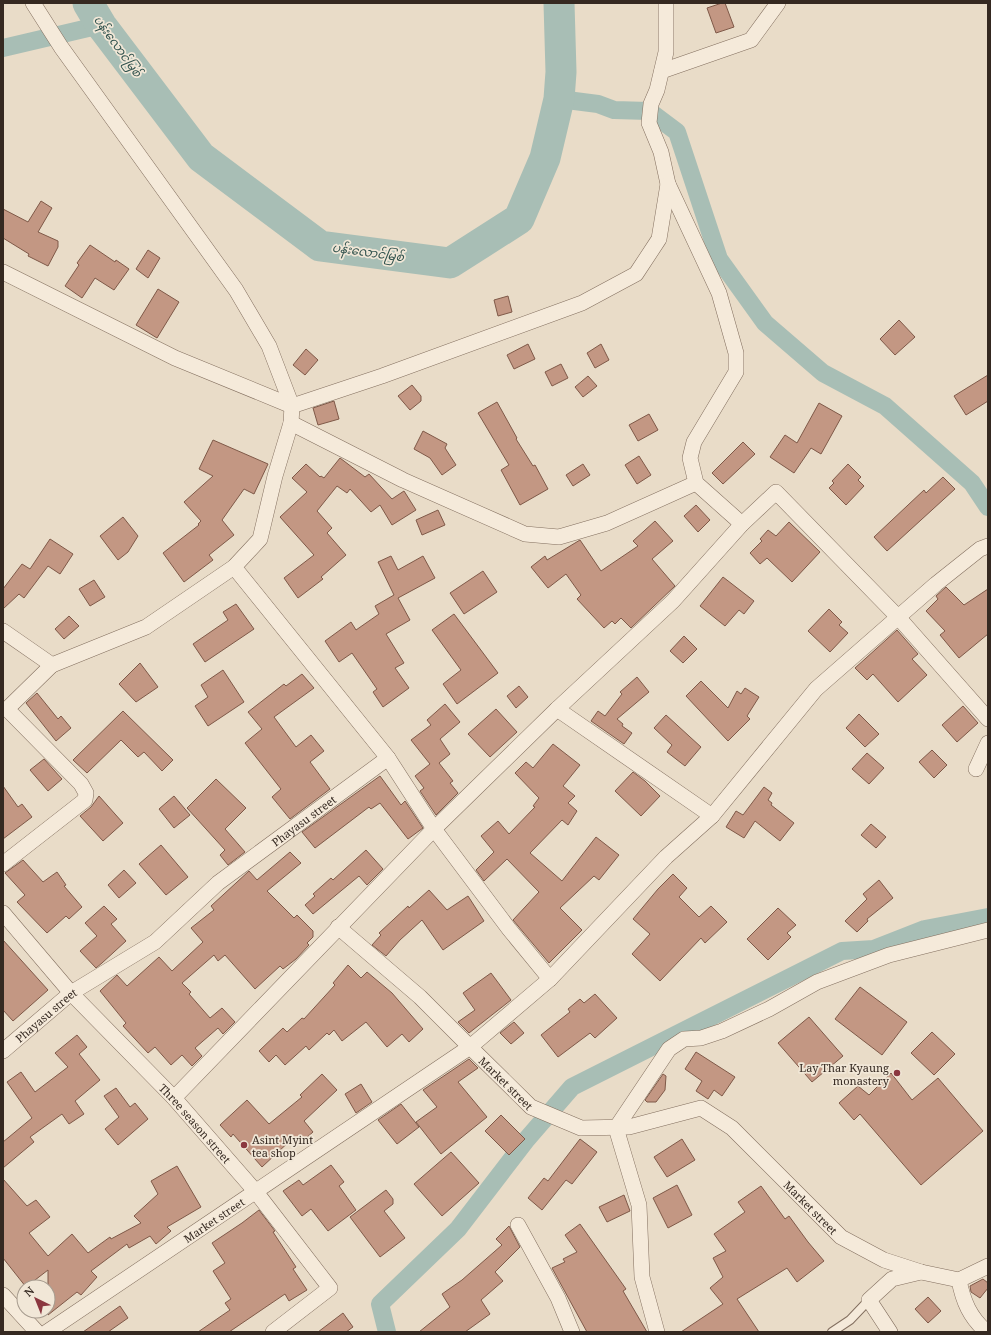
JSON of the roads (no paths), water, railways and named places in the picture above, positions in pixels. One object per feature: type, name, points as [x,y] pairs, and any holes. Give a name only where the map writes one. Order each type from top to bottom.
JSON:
[{"type":"street","points":[[3,864],[86,800],[86,793],[81,784],[7,709],[52,666],[146,627],[234,567],[260,539],[275,476],[291,423],[292,406],[269,346],[236,290],[61,47],[33,3]]},
{"type":"street","points":[[666,3],[666,52],[657,90],[651,104],[649,123],[661,152],[668,184],[719,293],[736,353],[736,372],[694,442],[690,458],[696,483],[742,524]]},
{"type":"street","points":[[662,71],[751,40],[778,3]]},
{"type":"street","points":[[3,272],[175,358],[292,406],[382,376],[562,310],[582,302],[636,274],[659,239],[668,184]]},
{"type":"street","points":[[291,423],[403,480],[525,534],[559,537],[607,523],[696,483]]},
{"type":"street","points":[[174,1098],[434,829],[557,709],[673,601],[742,524],[776,492],[898,617],[988,719]]},
{"type":"street","points":[[338,927],[420,998],[470,1048],[550,980],[666,857],[712,816],[816,689],[936,584],[984,548]]},
{"type":"street","points":[[234,567],[388,758],[434,829],[509,929],[550,980]]},
{"type":"street","points":[[3,632],[52,666]]},
{"type":"street","points":[[557,709],[712,816]]},
{"type":"street","points":[[976,769],[988,743]]},
{"type":"street","name":"Phayasu street","points":[[3,1051],[71,993],[155,942],[218,884],[388,758]]},
{"type":"street","name":"Three season street","points":[[3,913],[71,993],[174,1098],[256,1192],[330,1288],[273,1332]]},
{"type":"street","points":[[657,1332],[642,1277],[639,1205],[616,1128],[669,1049],[684,1039],[701,1038],[722,1031],[769,1009],[817,982],[889,955],[988,930]]},
{"type":"street","name":"Market street","points":[[47,1332],[470,1048],[532,1107],[581,1128],[629,1127],[701,1108],[732,1128],[841,1237],[884,1260],[921,1272],[958,1280]]},
{"type":"street","points":[[518,1225],[558,1298],[572,1332]]},
{"type":"street","points":[[986,1332],[977,1324],[963,1301],[958,1280],[988,1266]]},
{"type":"street","points":[[890,1332],[869,1300],[892,1278],[921,1272]]},
{"type":"street","points":[[3,1295],[37,1332]]},
{"type":"lane","points":[[832,1332],[850,1320],[869,1300]]},
{"type":"waterway","name":"ပန်းလောင်မြစ်","points":[[88,3],[101,25],[201,157],[320,246],[450,263],[519,219],[545,158],[559,99],[561,72],[559,3]]},
{"type":"waterway","points":[[3,48],[101,25]]},
{"type":"waterway","points":[[559,99],[598,104],[614,110],[649,111],[677,132],[719,259],[765,323],[823,373],[885,406],[972,483],[988,507]]},
{"type":"waterway","points":[[387,1332],[380,1304],[458,1229],[527,1139],[572,1087],[842,951],[874,949],[925,929],[988,917]]},
{"type":"place","name":"Lay Thar Kyaung monastery","points":[[897,1073]]},
{"type":"place","name":"Asint Myint tea shop","points":[[244,1145]]}]
